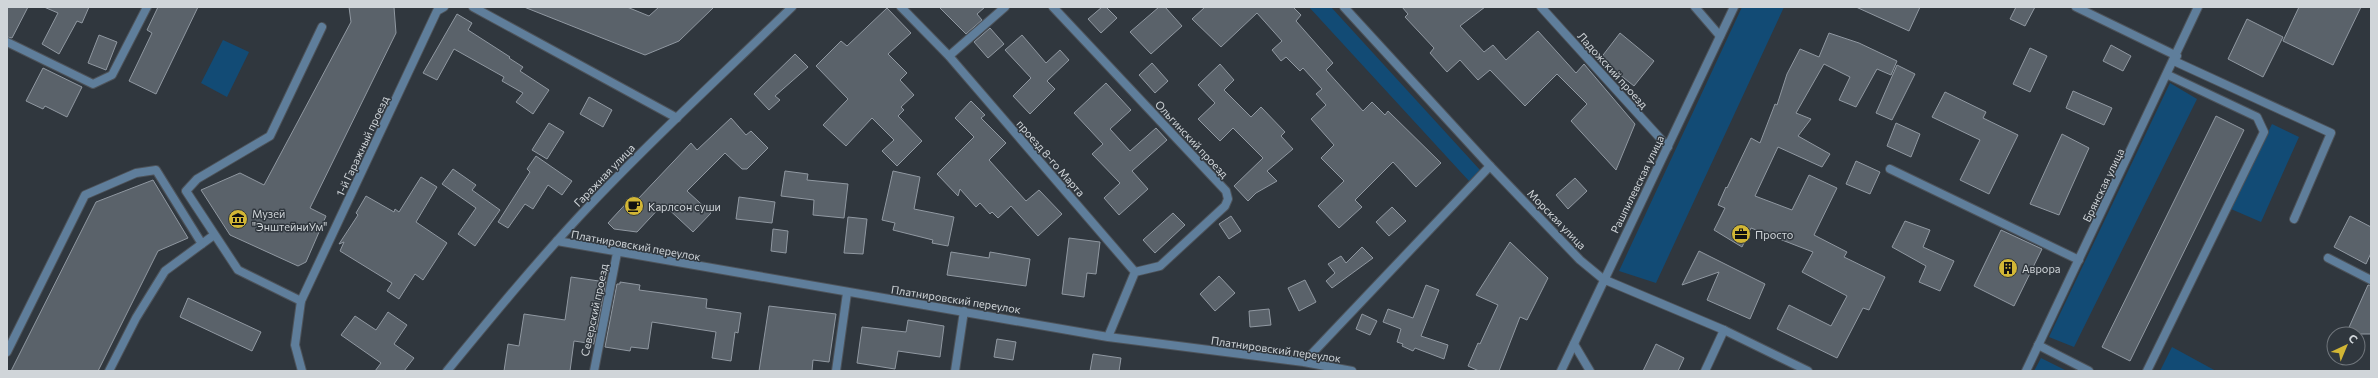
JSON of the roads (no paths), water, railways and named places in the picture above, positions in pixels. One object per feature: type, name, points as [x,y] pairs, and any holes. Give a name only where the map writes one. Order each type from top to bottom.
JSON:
[{"type":"street","points":[[7,42],[93,84],[112,75],[146,7]]},
{"type":"street","points":[[473,7],[677,118]]},
{"type":"street","name":"Гаражная улица","points":[[447,371],[557,241],[677,118],[792,7]]},
{"type":"street","name":"проезд 8-го Марта","points":[[901,7],[949,56],[1135,272]]},
{"type":"street","points":[[949,56],[1005,7]]},
{"type":"street","name":"Ольгинский проезд","points":[[1053,7],[1226,191],[1228,199],[1226,206],[1160,266],[1135,272]]},
{"type":"street","name":"Морская улица","points":[[1344,7],[1490,166],[1580,260],[1603,279],[1724,330],[1808,371]]},
{"type":"street","name":"Ладожский проезд","points":[[1541,7],[1668,147]]},
{"type":"street","points":[[1695,7],[1720,36]]},
{"type":"street","name":"Рашпилевская улица","points":[[1561,371],[1603,279],[1668,147],[1734,7]]},
{"type":"street","points":[[2076,7],[2176,58],[2331,133],[2294,220]]},
{"type":"street","name":"Брянская улица","points":[[2026,371],[2168,75],[2198,7]]},
{"type":"street","name":"1-й Гаражный проезд","points":[[302,371],[295,345],[301,301],[439,8]]},
{"type":"street","points":[[301,301],[238,270],[186,191],[197,179],[270,136],[322,27]]},
{"type":"street","points":[[2147,371],[2264,132],[2257,117],[2168,75]]},
{"type":"street","points":[[1304,362],[1490,166]]},
{"type":"street","points":[[1890,169],[2079,260]]},
{"type":"street","points":[[7,352],[85,195],[136,172],[156,170],[202,244]]},
{"type":"street","points":[[109,371],[136,318],[165,271],[214,235]]},
{"type":"street","name":"Платнировский переулок","points":[[557,241],[847,293],[964,311],[1108,337],[1304,362],[1352,371]]},
{"type":"street","name":"Северский проезд","points":[[594,371],[617,252]]},
{"type":"street","points":[[2328,258],[2371,280]]},
{"type":"street","points":[[1108,337],[1135,272]]},
{"type":"street","points":[[836,371],[847,293]]},
{"type":"street","points":[[955,371],[964,311]]},
{"type":"street","points":[[1705,371],[1724,330]]},
{"type":"street","points":[[1574,344],[1590,371]]},
{"type":"street","points":[[2038,345],[2089,371]]},
{"type":"place","name":"Карлсон суши","points":[[634,206]]},
{"type":"place","name":"Музей \"ЭнштейниУм\"","points":[[238,219]]},
{"type":"place","name":"Просто","points":[[1741,234]]},
{"type":"place","name":"Аврора","points":[[2008,268]]}]
